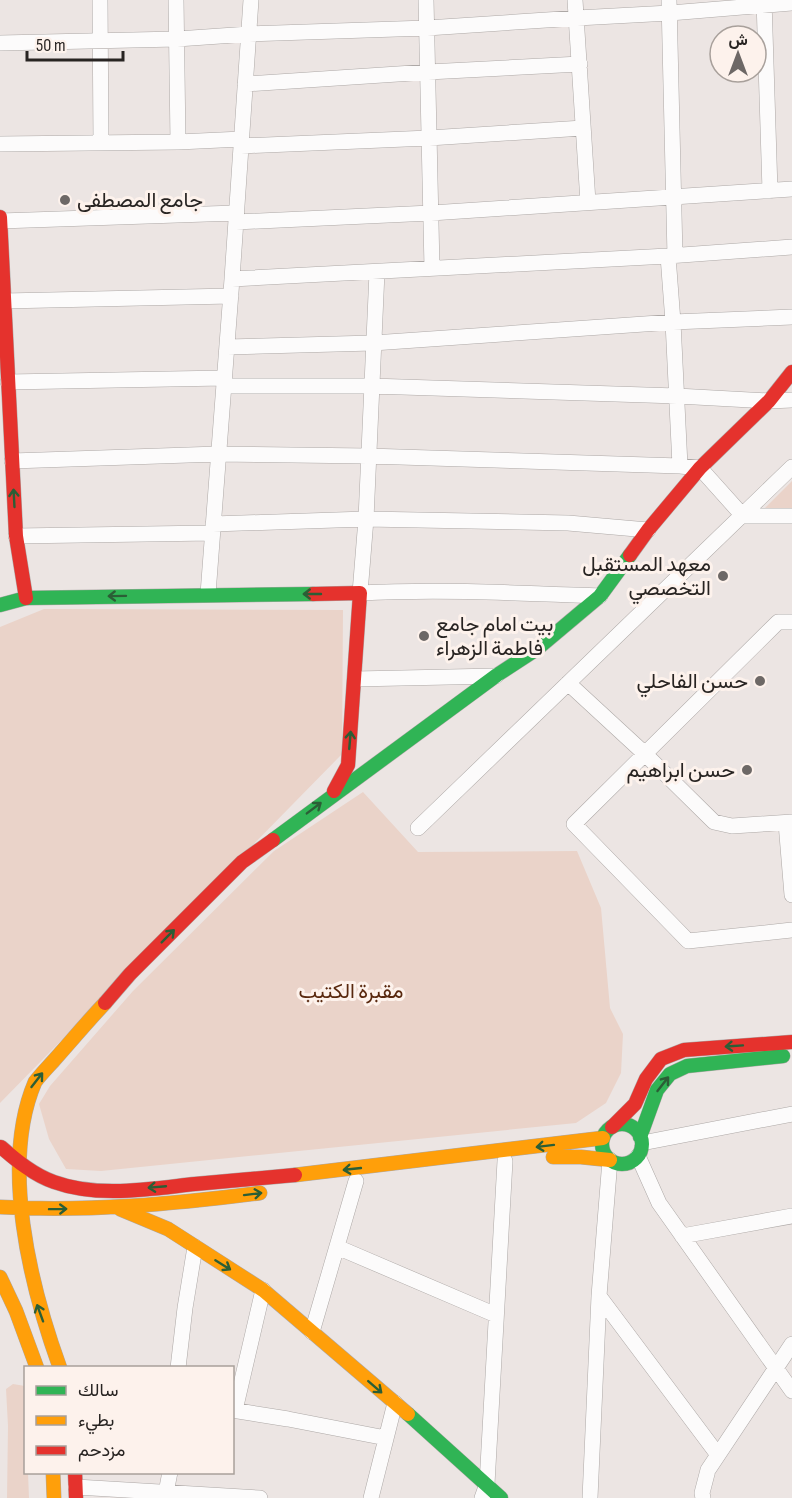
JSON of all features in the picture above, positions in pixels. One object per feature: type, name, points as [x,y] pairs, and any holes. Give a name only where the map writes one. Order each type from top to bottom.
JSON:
[{"type":"main road","points":[[0,219],[16,536],[26,598]]},
{"type":"main road","points":[[59,1366],[5,1208],[8,1194],[4,1150],[12,1135],[22,1105],[34,1083],[130,974],[242,862],[537,649],[600,596],[648,530],[700,468],[769,401],[792,372]]},
{"type":"main road","points":[[0,605],[26,598],[360,593],[348,765],[333,795]]},
{"type":"main road","points":[[610,1160],[603,1150],[608,1132],[634,1104],[646,1079],[661,1059],[684,1050],[792,1042]]},
{"type":"main road","points":[[298,1188],[505,1161],[571,1156],[595,1157],[615,1163],[627,1163],[640,1146],[657,1090],[670,1074],[687,1066],[792,1055]]},
{"type":"main road","points":[[4,1150],[48,1181],[64,1186],[101,1191],[259,1179],[523,1149],[608,1132],[620,1125],[636,1130],[640,1146]]},
{"type":"main road","points":[[5,1208],[117,1208],[275,1191]]},
{"type":"main road","points":[[117,1208],[162,1226],[263,1290],[395,1403],[484,1491],[501,1498]]},
{"type":"main road","points":[[0,1277],[20,1321],[36,1366]]},
{"type":"main road","points":[[53,1474],[54,1498]]},
{"type":"street","points":[[100,0],[101,143]]},
{"type":"street","points":[[176,0],[178,142]]},
{"type":"street","points":[[208,594],[251,0]]},
{"type":"street","points":[[426,0],[432,268]]},
{"type":"street","points":[[576,0],[588,202]]},
{"type":"street","points":[[764,2],[770,191]]},
{"type":"street","points":[[0,43],[177,39],[249,34],[427,28],[577,18],[670,6],[792,3]]},
{"type":"street","points":[[670,6],[674,197],[673,322],[680,466]]},
{"type":"street","points":[[246,84],[580,64]]},
{"type":"street","points":[[0,144],[429,138],[583,128]]},
{"type":"street","points":[[0,219],[236,218],[431,213],[792,189]]},
{"type":"street","points":[[232,279],[672,256],[792,247]]},
{"type":"street","points":[[377,272],[366,519],[360,593],[468,591],[600,596]]},
{"type":"street","points":[[4,301],[231,296]]},
{"type":"street","points":[[227,347],[373,343],[673,322],[792,317]]},
{"type":"street","points":[[8,382],[224,382],[792,400]]},
{"type":"street","points":[[12,461],[219,454],[368,456],[680,466],[700,468],[743,516],[792,516]]},
{"type":"street","points":[[418,828],[792,467]]},
{"type":"street","points":[[16,536],[213,529],[366,519],[568,523],[648,530]]},
{"type":"street","points":[[792,622],[778,622],[574,824],[688,941],[792,930]]},
{"type":"street","points":[[355,679],[498,675]]},
{"type":"street","points":[[568,683],[714,822],[732,826],[789,823],[792,895]]},
{"type":"street","points":[[792,1114],[640,1146],[659,1203],[792,1391]]},
{"type":"street","points":[[590,1498],[599,1296],[610,1160]]},
{"type":"street","points":[[484,1491],[505,1161]]},
{"type":"street","points":[[312,1332],[356,1181]]},
{"type":"street","points":[[682,1236],[792,1216]]},
{"type":"street","points":[[178,1366],[195,1247]]},
{"type":"street","points":[[337,1247],[496,1315]]},
{"type":"street","points":[[263,1290],[234,1410],[386,1438]]},
{"type":"street","points":[[599,1296],[718,1455]]},
{"type":"street","points":[[704,1498],[702,1493],[708,1470],[792,1344]]},
{"type":"street","points":[[371,1498],[395,1403]]},
{"type":"street","points":[[166,1495],[170,1474]]},
{"type":"street","points":[[75,1486],[166,1495],[260,1498]]},
{"type":"green space","points":[[792,481],[792,510],[763,510]]},
{"type":"green space","points":[[44,609],[343,610],[342,754],[0,1103],[0,627]]},
{"type":"green space","name":"مقبرة الكتيب","points":[[363,792],[418,852],[577,851],[601,908],[610,1008],[623,1034],[621,1073],[606,1103],[576,1123],[101,1171],[66,1169],[49,1139],[39,1104],[50,1086],[133,991],[274,851]]},
{"type":"green space","points":[[13,1384],[24,1386],[24,1474],[28,1474],[29,1498],[7,1498],[6,1389]]},
{"type":"traffic: fast","points":[[273,840],[497,675],[537,649],[600,596],[630,555]]},
{"type":"traffic: fast","points":[[0,605],[26,598],[313,594]]},
{"type":"traffic: fast","points":[[640,1137],[657,1090],[670,1074],[687,1066],[783,1056]]},
{"type":"traffic: fast","points":[[622,1124],[636,1130],[642,1144],[636,1158],[622,1164],[608,1158],[602,1144],[608,1130],[622,1124]]},
{"type":"traffic: fast","points":[[408,1414],[501,1498]]},
{"type":"traffic: slow","points":[[59,1366],[39,1300],[23,1225],[20,1150],[25,1114],[35,1082],[105,1003]]},
{"type":"traffic: slow","points":[[295,1175],[603,1138]]},
{"type":"traffic: slow","points":[[553,1157],[610,1160]]},
{"type":"traffic: slow","points":[[0,1207],[130,1206],[260,1193]]},
{"type":"traffic: slow","points":[[120,1209],[168,1229],[263,1290],[408,1414]]},
{"type":"traffic: slow","points":[[0,1277],[16,1311],[36,1366]]},
{"type":"traffic: slow","points":[[53,1474],[54,1498]]},
{"type":"traffic: jam","points":[[0,217],[16,536],[26,598]]},
{"type":"traffic: jam","points":[[630,555],[700,468],[769,401],[792,372]]},
{"type":"traffic: jam","points":[[313,594],[360,593],[348,765],[334,791]]},
{"type":"traffic: jam","points":[[105,1003],[130,974],[242,862],[273,840]]},
{"type":"traffic: jam","points":[[612,1127],[635,1104],[646,1079],[661,1059],[684,1050],[792,1042]]},
{"type":"traffic: jam","points":[[1,1147],[40,1176],[71,1187],[88,1190],[142,1190],[295,1175]]},
{"type":"traffic: jam","points":[[75,1474],[76,1498]]},
{"type":"place","name":"جامع المصطفى","points":[[65,200]]},
{"type":"place","name":"معهد المستقبل التخصصي","points":[[723,576]]},
{"type":"place","name":"بيت امام جامع فاطمة الزهراء","points":[[424,636]]},
{"type":"place","name":"حسن الفاحلي","points":[[760,681]]},
{"type":"place","name":"حسن ابراهيم","points":[[747,770]]}]
